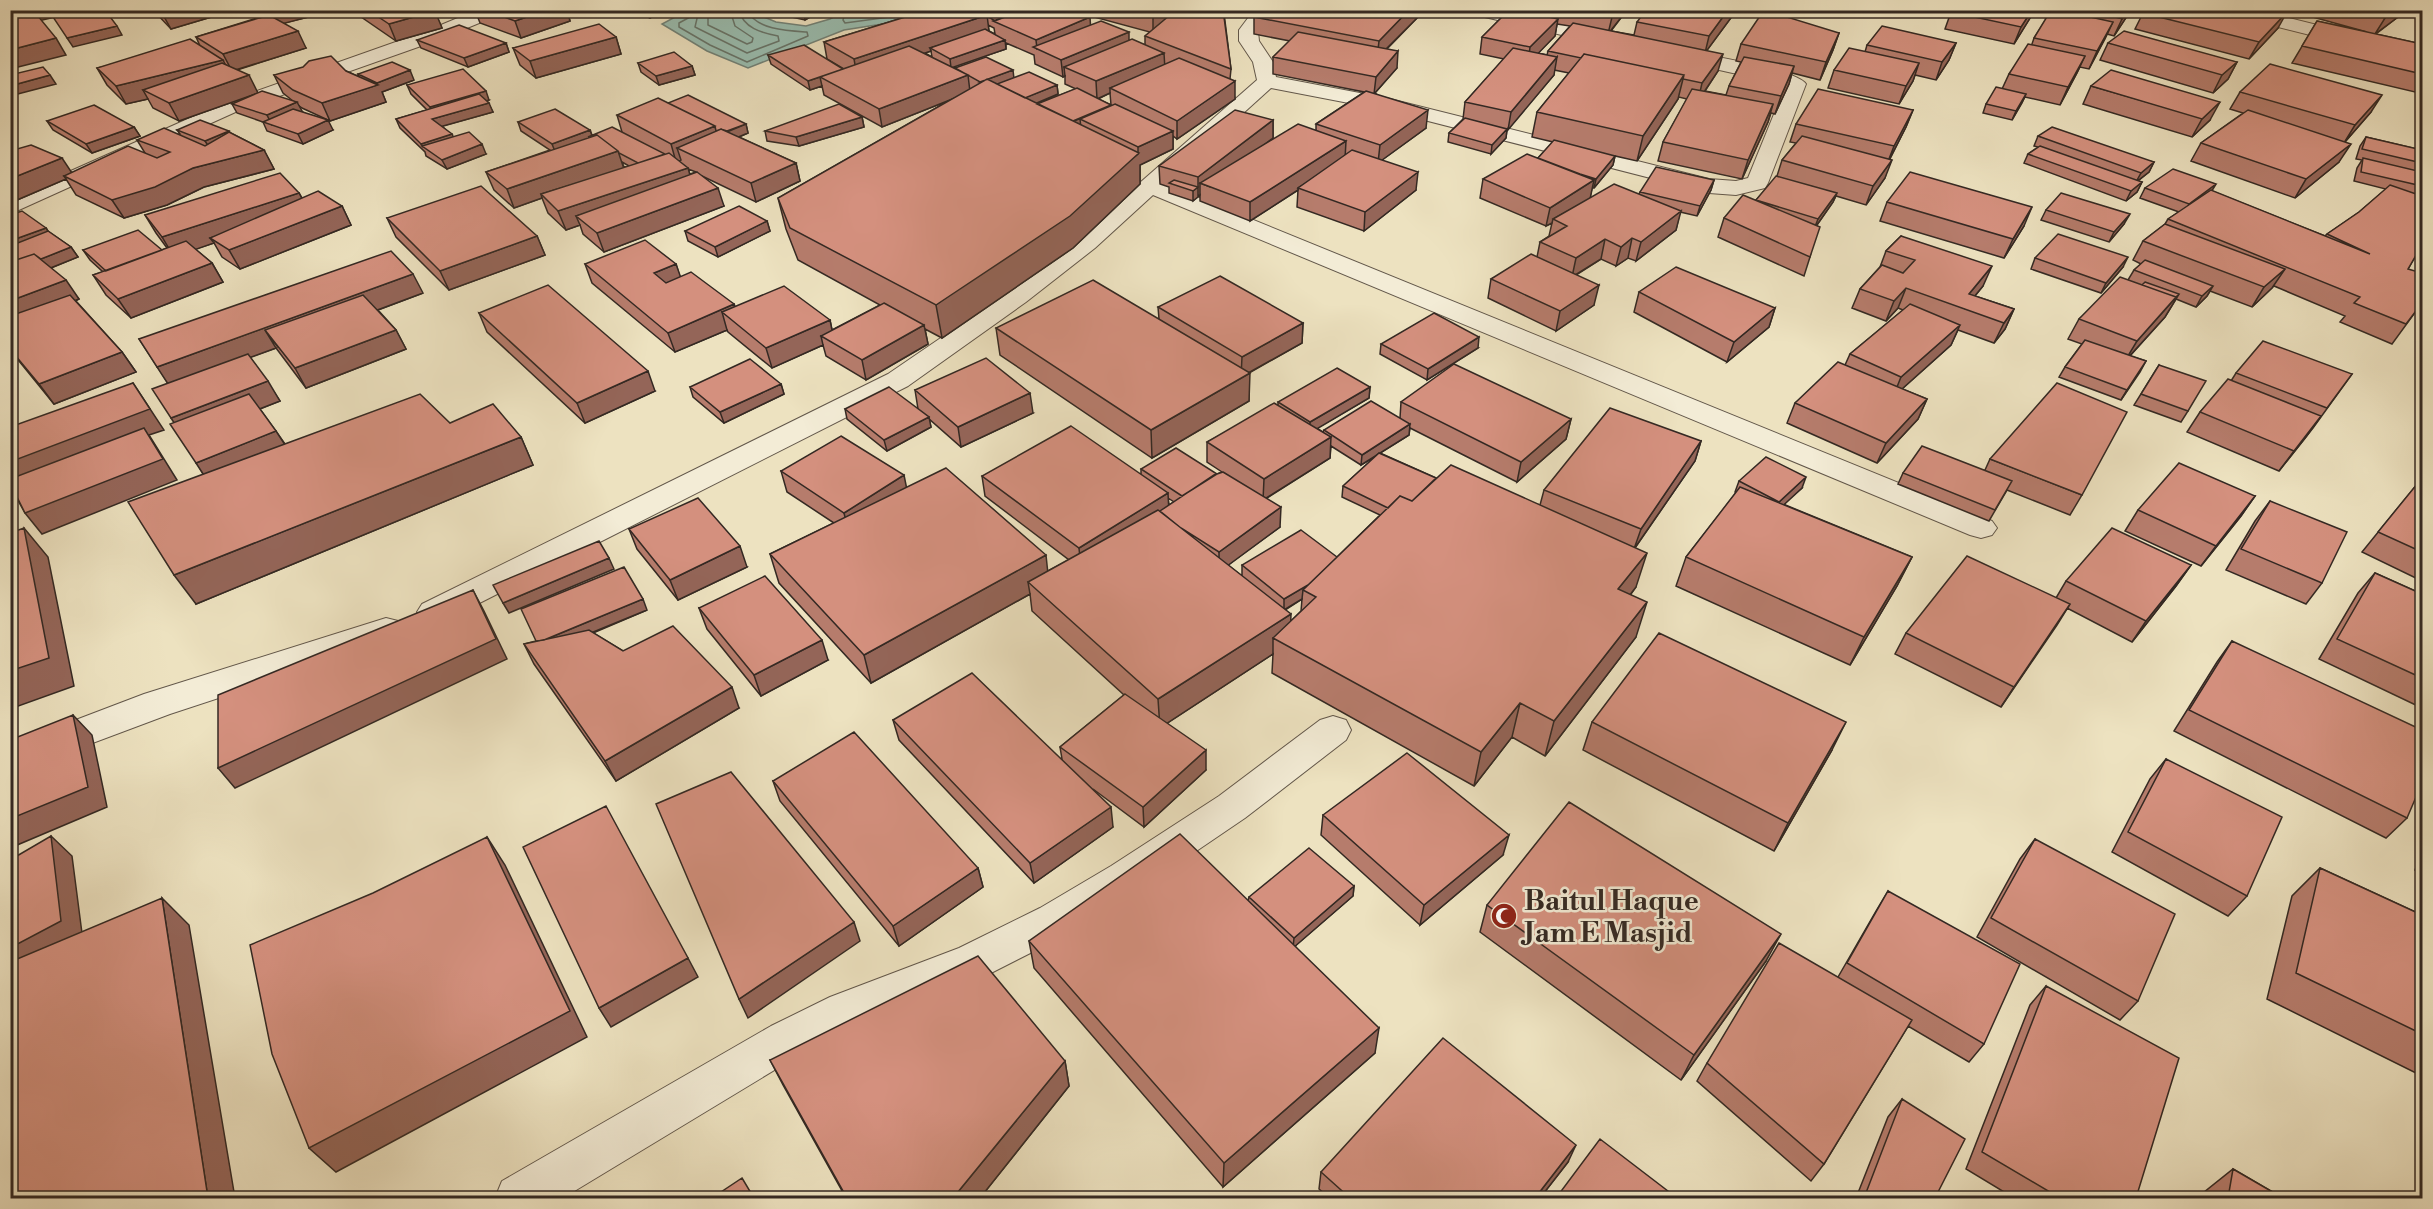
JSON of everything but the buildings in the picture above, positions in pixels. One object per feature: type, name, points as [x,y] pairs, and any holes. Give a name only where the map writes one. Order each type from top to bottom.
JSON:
[{"type":"street","points":[[10,207],[233,106],[431,36],[494,10]]},
{"type":"street","points":[[1267,81],[1263,62],[1249,41],[1248,30],[1258,18],[1273,10]]},
{"type":"street","points":[[1479,10],[1629,44]]},
{"type":"street","points":[[2233,10],[2422,57]]},
{"type":"street","points":[[1267,81],[1386,104],[1709,186],[1736,188],[1757,183],[1796,84],[1779,77],[1652,49]]},
{"type":"street","points":[[10,760],[157,704],[419,619],[898,380],[1017,297],[1086,243],[1267,81]]},
{"type":"street","points":[[1150,186],[1981,528]]},
{"type":"street","points":[[519,1198],[786,1040],[845,1011],[974,961],[1054,921],[1125,878],[1232,807],[1334,730]]},
{"type":"water","points":[[688,10],[750,11],[776,22],[806,26],[830,19],[845,11],[966,11],[844,30],[748,68],[707,51],[662,24]]},
{"type":"place","name":"Baitul Haque Jam E Masjid","points":[[1504,916]]}]
